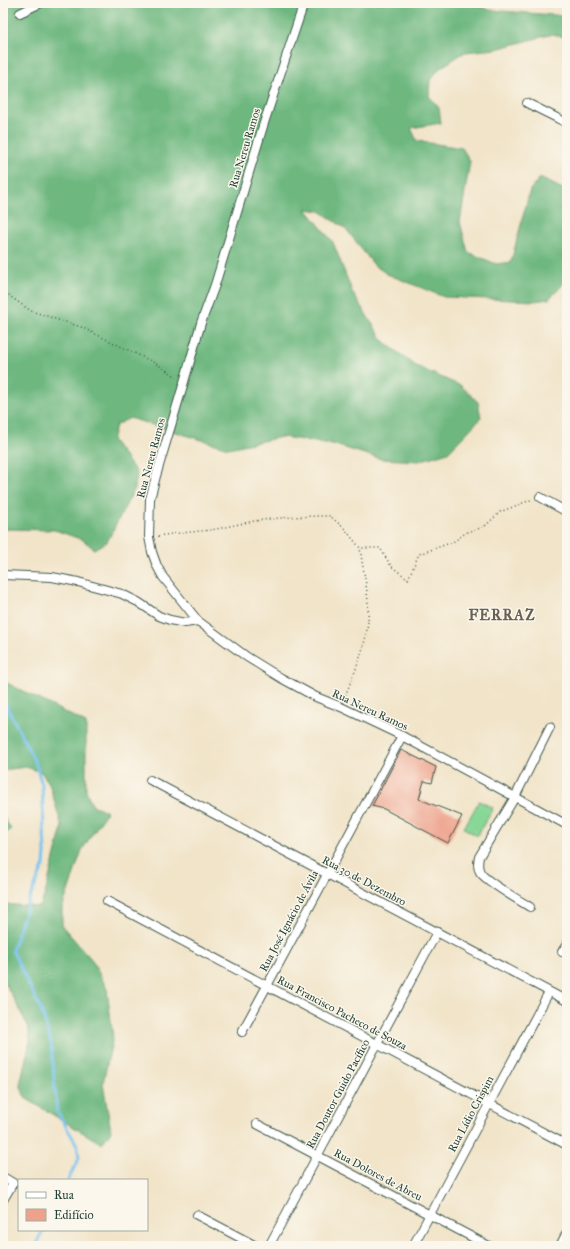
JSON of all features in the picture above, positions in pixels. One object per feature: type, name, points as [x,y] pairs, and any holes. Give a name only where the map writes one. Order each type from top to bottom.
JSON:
[{"type":"street","points":[[20,13],[42,3]]},
{"type":"street","name":"Rua Nereu Ramos","points":[[304,3],[264,123],[215,286],[201,323],[152,490],[150,500],[149,537],[152,552],[163,577],[198,621],[247,658],[316,697],[402,736],[567,825]]},
{"type":"street","points":[[527,103],[567,123]]},
{"type":"street","points":[[540,496],[567,512]]},
{"type":"street","points":[[3,575],[52,577],[78,582],[122,594],[138,602],[159,616],[170,620],[185,623],[198,621]]},
{"type":"street","points":[[530,907],[480,873],[477,864],[479,857],[514,797],[550,727]]},
{"type":"street","name":"Rua José Ignácio de Ávila","points":[[242,1032],[402,736]]},
{"type":"street","name":"Rua 30 de Dezembro","points":[[150,780],[567,1001]]},
{"type":"street","name":"Rua Francisco Pacheco de Souza","points":[[107,901],[567,1145]]},
{"type":"street","name":"Rua Doutor Guido Pacífico","points":[[269,1246],[437,932]]},
{"type":"street","points":[[562,952],[567,944]]},
{"type":"street","name":"Rua Lídio Crispim","points":[[413,1246],[549,992]]},
{"type":"street","name":"Rua Dolores de Abreu","points":[[257,1124],[489,1246]]},
{"type":"street","points":[[3,1178],[13,1183],[3,1200]]},
{"type":"street","points":[[197,1215],[256,1246]]},
{"type":"street","points":[[560,1246],[567,1232]]},
{"type":"path","points":[[3,166],[9,176]]},
{"type":"path","points":[[3,289],[11,297],[31,311],[81,327],[155,363],[184,382]]},
{"type":"path","points":[[360,548],[380,548],[391,566],[408,579],[419,554],[453,542],[467,532],[484,527],[500,512],[540,496]]},
{"type":"path","points":[[149,537],[178,532],[205,531],[262,520],[303,516],[330,516],[344,528],[360,548],[366,581],[368,620],[364,645],[341,708]]},
{"type":"green space","points":[[3,3],[472,3],[489,10],[567,16],[567,38],[553,34],[496,49],[465,52],[440,68],[430,80],[429,96],[439,108],[441,123],[411,128],[417,141],[462,148],[470,161],[460,222],[468,252],[496,264],[511,262],[530,190],[540,178],[567,191],[567,280],[549,299],[534,301],[444,297],[387,274],[374,265],[346,229],[320,211],[306,209],[333,242],[353,294],[384,342],[416,366],[461,386],[478,402],[481,418],[448,452],[419,461],[381,459],[332,444],[282,437],[228,448],[130,418],[116,425],[112,440],[137,473],[135,488],[107,542],[94,549],[83,540],[55,530],[3,529]]},
{"type":"green space","points":[[3,681],[86,723],[86,790],[92,805],[107,811],[82,850],[62,909],[62,926],[92,960],[107,989],[113,1037],[103,1083],[111,1131],[102,1144],[25,1098],[20,1084],[30,1041],[28,1026],[3,979],[3,904],[40,907],[45,894],[62,827],[49,783],[41,772],[26,767],[3,770]]},
{"type":"green space","points":[[479,801],[493,808],[477,836],[464,828]]},
{"type":"green space","points":[[3,816],[11,829],[3,837]]},
{"type":"building","points":[[401,750],[436,767],[432,783],[424,781],[419,799],[462,816],[448,843],[384,809],[372,806]]},
{"type":"waterway","points":[[3,699],[35,762],[42,785],[45,853],[44,865],[31,895],[12,950],[42,1012],[51,1043],[57,1111],[77,1145],[79,1158],[68,1179]]},
{"type":"waterway","points":[[35,1246],[42,1231]]},
{"type":"district","name":"FERRAZ","points":[[502,615]]}]
